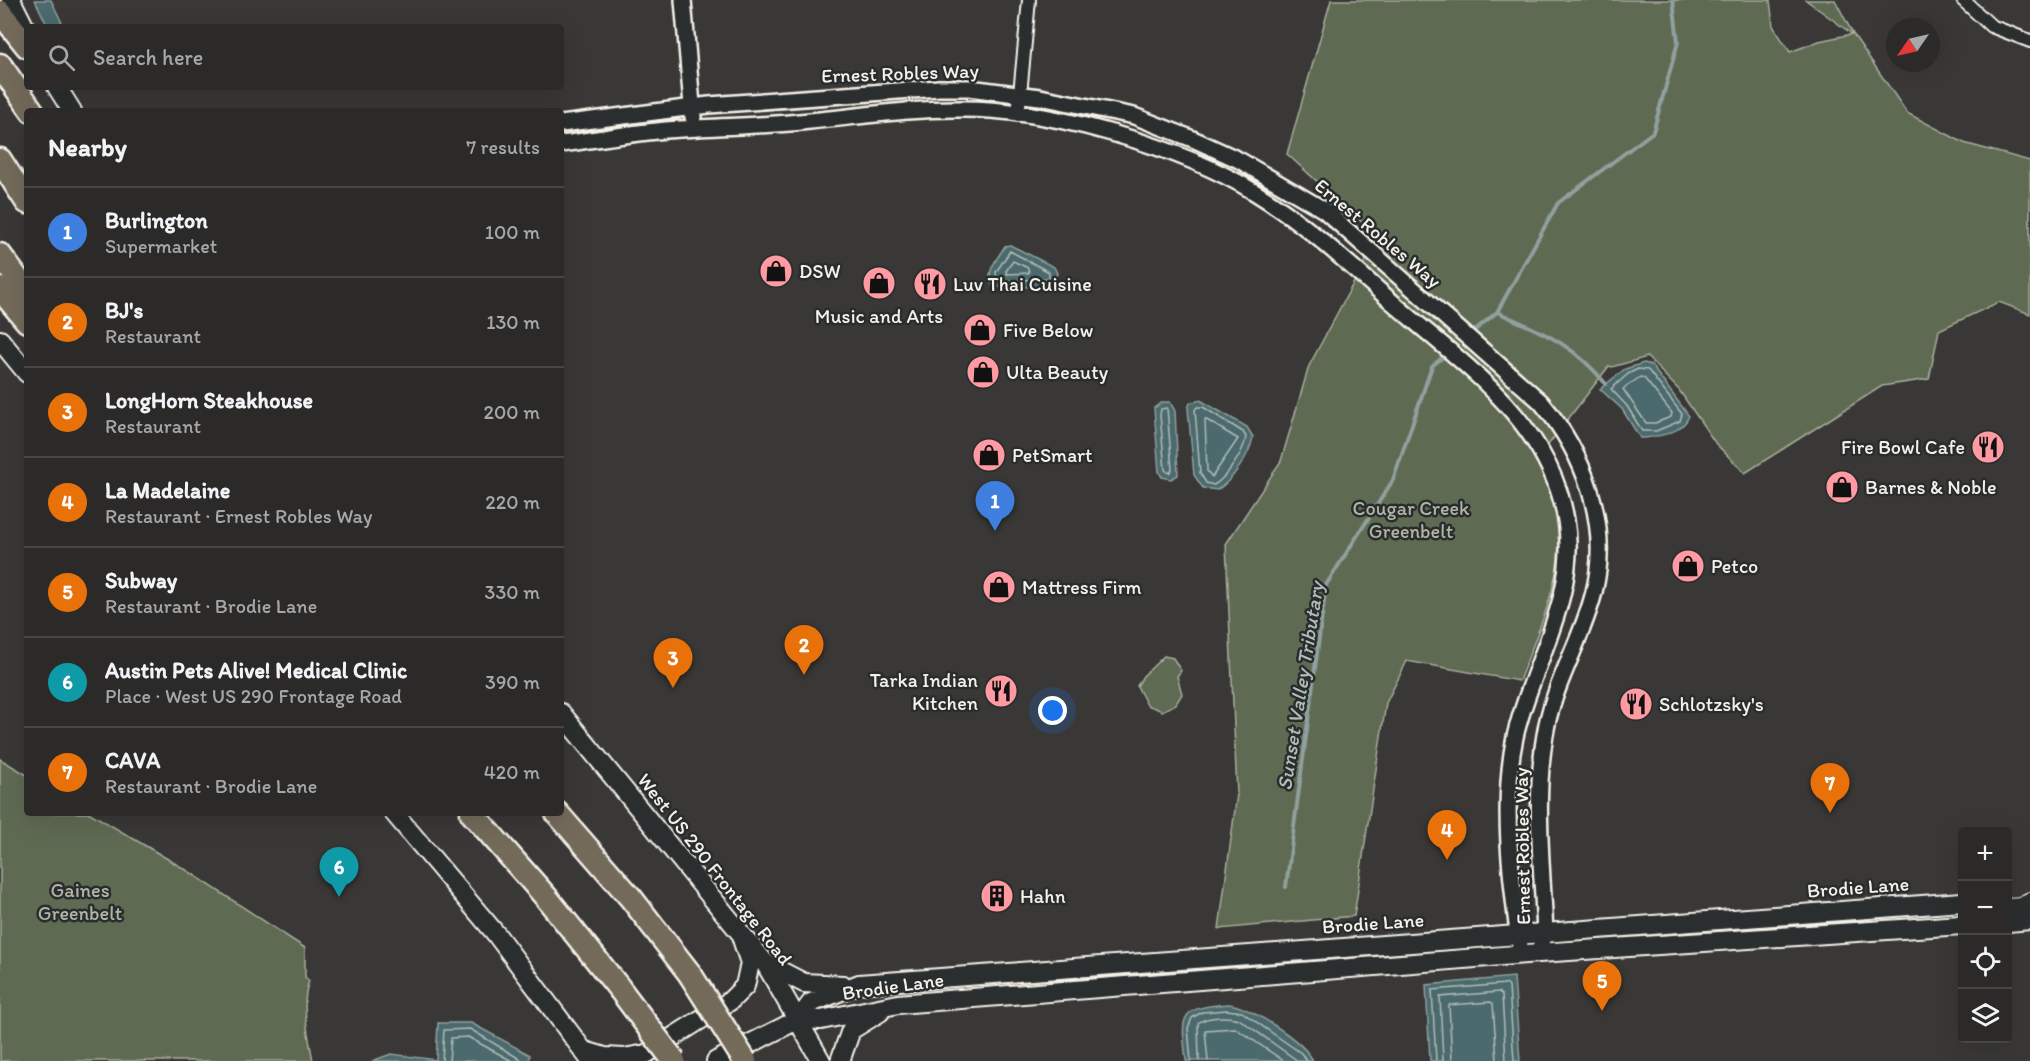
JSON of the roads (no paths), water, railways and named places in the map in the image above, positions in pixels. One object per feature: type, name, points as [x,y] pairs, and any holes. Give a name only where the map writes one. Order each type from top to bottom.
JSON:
[{"type":"highway","points":[[0,12],[24,42]]},
{"type":"highway","points":[[0,65],[30,108]]},
{"type":"highway","points":[[0,160],[24,197]]},
{"type":"highway","points":[[0,255],[24,288]]},
{"type":"highway","points":[[0,289],[24,317]]},
{"type":"highway","points":[[475,816],[546,897],[620,988],[674,1061]]},
{"type":"highway","points":[[560,816],[631,898],[690,974],[745,1061]]},
{"type":"highway","points":[[620,988],[657,1061]]},
{"type":"main road","points":[[11,0],[24,26]]},
{"type":"main road","points":[[59,90],[70,108]]},
{"type":"main road","points":[[0,340],[24,368]]},
{"type":"main road","name":"West US 290 Frontage Road","points":[[564,717],[765,963],[821,1061]]},
{"type":"main road","points":[[397,816],[496,934],[588,1056],[624,1058],[646,1054],[730,1001],[745,986],[750,963],[738,929]]},
{"type":"main road","points":[[2012,898],[2030,897]]},
{"type":"main road","points":[[2012,908],[2022,907],[2030,903]]},
{"type":"main road","name":"Brodie Lane","points":[[716,1061],[799,1019],[811,1003],[860,984],[1545,933],[1958,914]]},
{"type":"main road","name":"Brodie Lane","points":[[799,1019],[821,1020],[898,1004],[1530,954],[1863,931],[1958,914]]},
{"type":"main road","points":[[2012,922],[2030,920]]},
{"type":"main road","points":[[1166,983],[1171,974],[1239,964],[1258,954]]},
{"type":"main road","points":[[765,963],[804,983],[825,986],[860,984]]},
{"type":"main road","points":[[840,1061],[851,1030],[867,1018],[898,1004]]},
{"type":"street","points":[[683,0],[693,128]]},
{"type":"street","points":[[1018,115],[1029,0]]},
{"type":"street","points":[[1964,0],[1991,26],[2030,41]]},
{"type":"street","name":"Ernest Robles Way","points":[[564,124],[692,108],[939,88],[969,88],[1095,107],[1134,117],[1193,139],[1239,160],[1324,210],[1541,402],[1554,417],[1581,462],[1596,514],[1598,550],[1594,592],[1556,694],[1542,757],[1539,811],[1545,933],[1530,954],[1518,935],[1508,800],[1512,753],[1525,702],[1563,594],[1569,558],[1566,520],[1550,467],[1533,435],[1502,397],[1303,227],[1255,192],[1202,166],[1144,142],[1018,115],[967,108],[886,111],[809,122],[693,128],[564,144]]},
{"type":"street","points":[[622,117],[624,136]]},
{"type":"water","points":[[35,0],[51,0],[63,24],[47,24]]},
{"type":"water","points":[[1010,245],[1054,267],[1057,273],[1053,284],[1015,288],[993,287],[990,277],[993,266],[1005,246]]},
{"type":"water","points":[[1644,363],[1651,365],[1689,416],[1686,422],[1670,433],[1640,438],[1622,409],[1600,389],[1625,369]]},
{"type":"water","points":[[1200,400],[1247,427],[1253,437],[1240,467],[1217,490],[1203,488],[1194,475],[1188,408],[1190,403]]},
{"type":"water","points":[[1163,402],[1170,402],[1175,411],[1178,475],[1171,479],[1162,477],[1159,472],[1154,408]]},
{"type":"water","points":[[1514,977],[1520,1061],[1430,1061],[1426,985]]},
{"type":"water","points":[[1228,1004],[1262,1017],[1299,1044],[1313,1061],[1186,1061],[1183,1033],[1186,1017],[1200,1008]]},
{"type":"water","points":[[438,1023],[471,1023],[530,1055],[529,1061],[372,1061],[391,1054],[436,1060]]},
{"type":"waterway","name":"Sunset Valley Tributary","points":[[1469,335],[1497,312],[1558,203],[1653,132],[1678,42],[1673,0]]},
{"type":"waterway","points":[[1497,312],[1556,340],[1581,358],[1606,384]]},
{"type":"waterway","name":"Sunset Valley Tributary","points":[[1286,887],[1326,585],[1393,480],[1432,366],[1448,353]]},
{"type":"place","name":"DSW","points":[[776,271]]},
{"type":"place","name":"Music and Arts","points":[[879,283]]},
{"type":"place","name":"Luv Thai Cuisine","points":[[930,284]]},
{"type":"place","name":"Five Below","points":[[980,330]]},
{"type":"place","name":"Ulta Beauty","points":[[983,372]]},
{"type":"place","name":"Fire Bowl Cafe","points":[[1988,447]]},
{"type":"place","name":"PetSmart","points":[[989,455]]},
{"type":"place","name":"Barnes & Noble","points":[[1842,487]]},
{"type":"place","name":"Burlington","points":[[995,531]]},
{"type":"place","name":"Petco","points":[[1688,566]]},
{"type":"place","name":"Mattress Firm","points":[[999,587]]},
{"type":"place","name":"BJ's","points":[[804,675]]},
{"type":"place","name":"LongHorn Steakhouse","points":[[673,688]]},
{"type":"place","name":"Tarka Indian Kitchen","points":[[1001,691]]},
{"type":"place","name":"Schlotzsky's","points":[[1636,704]]},
{"type":"place","name":"CAVA","points":[[1830,813]]},
{"type":"place","name":"La Madelaine","points":[[1447,860]]},
{"type":"place","name":"Hahn","points":[[997,896]]},
{"type":"place","name":"Austin Pets Alive! Medical Clinic","points":[[339,897]]},
{"type":"place","name":"Subway","points":[[1602,1011]]},
{"type":"park label","name":"Cougar Creek Greenbelt","points":[[1411,520]]},
{"type":"park label","name":"Gaines Greenbelt","points":[[80,902]]}]
